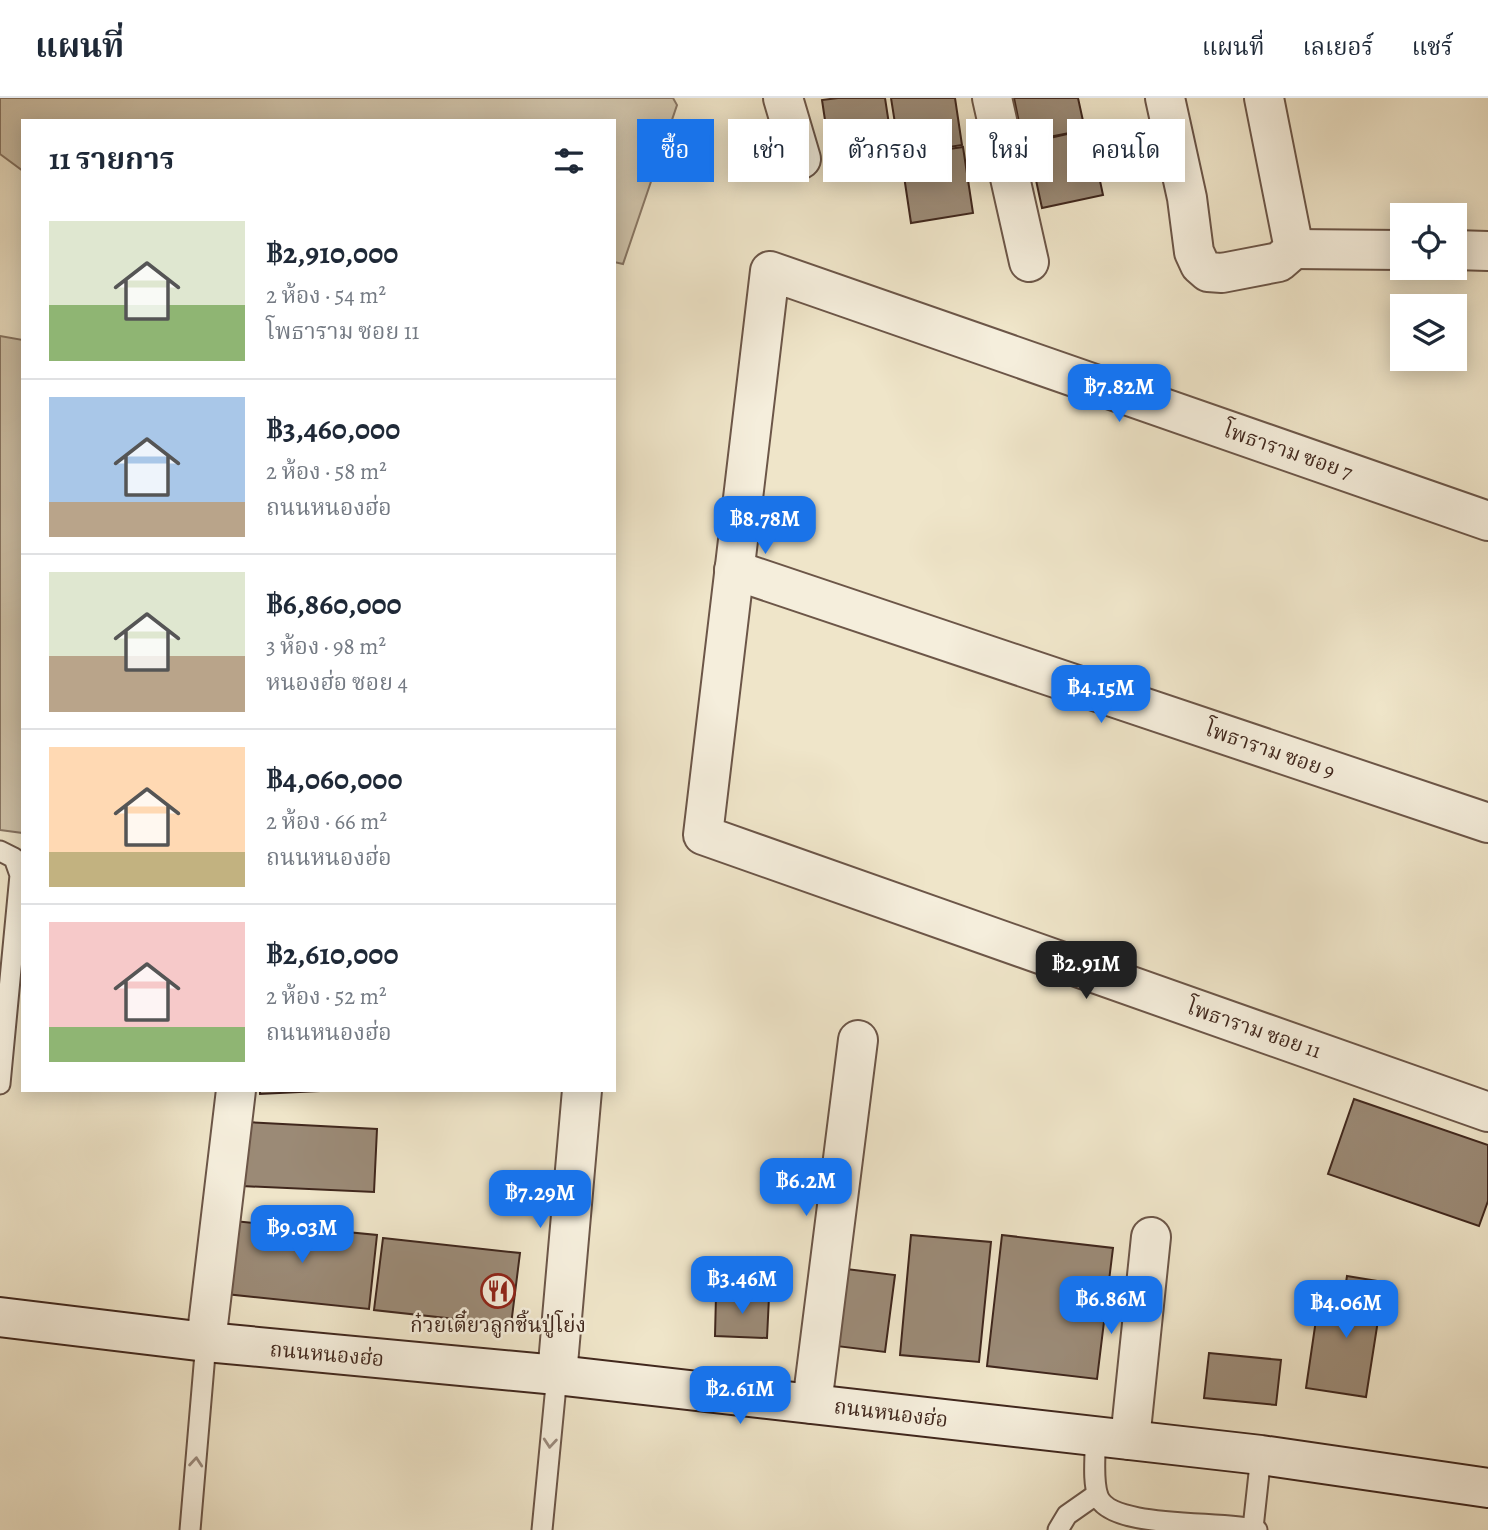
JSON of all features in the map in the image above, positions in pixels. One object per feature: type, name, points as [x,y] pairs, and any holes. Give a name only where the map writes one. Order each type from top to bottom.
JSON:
[{"type":"street","points":[[783,98],[789,119]]},
{"type":"street","points":[[992,98],[1029,262]]},
{"type":"street","points":[[1165,98],[1187,198],[1194,252],[1200,265],[1208,272],[1222,274],[1279,262],[1294,249],[1390,250]]},
{"type":"street","points":[[1264,98],[1294,249]]},
{"type":"street","points":[[1467,250],[1488,251]]},
{"type":"street","name":"โพธาราม ซอย 7","points":[[734,570],[770,271],[1488,521]]},
{"type":"street","name":"โพธาราม ซอย 9","points":[[734,570],[1488,823]]},
{"type":"street","name":"โพธาราม ซอย 11","points":[[734,570],[703,835],[1488,1112]]},
{"type":"street","points":[[812,1404],[858,1040]]},
{"type":"street","points":[[206,1342],[236,1092]]},
{"type":"street","points":[[556,1375],[582,1092]]},
{"type":"street","points":[[1113,1438],[1151,1237]]},
{"type":"street","name":"ถนนหนองฮ่อ","points":[[0,1317],[206,1342],[556,1375],[1261,1455],[1488,1488]]},
{"type":"lane","points":[[0,851],[14,858],[20,875],[0,1084]]},
{"type":"lane","points":[[190,1530],[206,1342]]},
{"type":"lane","points":[[542,1530],[556,1375]]},
{"type":"lane","points":[[1113,1438],[1097,1494],[1101,1504],[1126,1517],[1181,1527],[1255,1529],[1261,1455]]},
{"type":"lane","points":[[1058,1530],[1067,1515],[1097,1494]]},
{"type":"shaded area","points":[[0,98],[673,98],[677,105],[672,119],[637,119],[637,182],[651,182],[623,264],[616,262],[616,119],[21,119],[21,170],[0,154]]},
{"type":"shaded area","points":[[0,336],[21,340],[21,833],[0,830]]},
{"type":"building","points":[[885,98],[888,119],[825,119],[822,100]]},
{"type":"building","points":[[891,98],[955,98],[962,145],[952,147],[952,119],[894,119]]},
{"type":"building","points":[[1014,98],[1078,98],[1083,119],[1067,119],[1067,133],[1053,136],[1053,119],[1018,119]]},
{"type":"building","points":[[1067,134],[1067,182],[1100,182],[1103,195],[1042,208],[1036,182],[1053,182],[1053,137]]},
{"type":"building","points":[[963,147],[966,182],[968,182],[973,213],[911,223],[905,182],[952,182],[952,149]]},
{"type":"building","points":[[260,1092],[300,1092],[260,1094]]},
{"type":"building","points":[[1354,1099],[1488,1145],[1488,1201],[1479,1226],[1328,1174]]},
{"type":"building","points":[[245,1122],[377,1129],[374,1192],[242,1186]]},
{"type":"building","points":[[234,1221],[377,1235],[369,1309],[226,1294]]},
{"type":"building","points":[[911,1235],[991,1242],[979,1362],[900,1355]]},
{"type":"building","points":[[1002,1235],[1113,1248],[1097,1379],[987,1366]]},
{"type":"building","points":[[383,1238],[520,1253],[511,1325],[374,1310]]},
{"type":"building","points":[[838,1268],[895,1275],[885,1352],[828,1345]]},
{"type":"building","points":[[1347,1276],[1384,1282],[1366,1397],[1306,1388],[1318,1306],[1342,1309]]},
{"type":"building","points":[[716,1295],[769,1297],[767,1338],[715,1336]]},
{"type":"building","points":[[1209,1353],[1281,1360],[1276,1405],[1204,1398]]},
{"type":"place","name":"ก๋วยเตี๋ยวลูกชิ้นปู่โย่ง","points":[[498,1291]]}]
